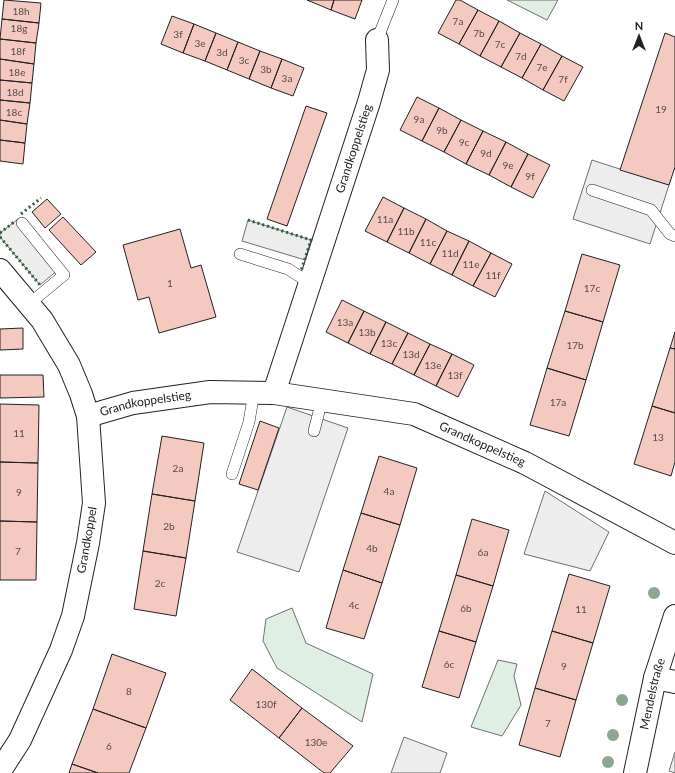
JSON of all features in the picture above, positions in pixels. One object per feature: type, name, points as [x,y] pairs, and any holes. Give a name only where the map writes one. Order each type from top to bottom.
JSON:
[{"type":"street","name":"Grandkoppelstieg","points":[[264,393],[310,283],[369,102],[378,70],[377,40]]},
{"type":"street","name":"Grandkoppel","points":[[0,270],[42,320],[69,365],[81,394],[88,416],[94,503],[88,543],[73,616],[60,650],[20,740],[0,771]]},
{"type":"street","name":"Grandkoppelstieg","points":[[88,416],[133,403],[210,392],[264,393],[414,414],[525,463],[675,543]]},
{"type":"street","name":"Mendelstraße","points":[[635,773],[665,680],[675,616]]},
{"type":"lane","points":[[377,40],[393,0]]},
{"type":"lane","points":[[592,190],[651,210],[670,234],[675,236]]},
{"type":"lane","points":[[22,223],[64,275],[29,304]]},
{"type":"lane","points":[[240,254],[288,268],[310,283]]},
{"type":"lane","points":[[232,474],[249,422],[264,393]]},
{"type":"lane","points":[[314,431],[322,400]]},
{"type":"green space","points":[[507,0],[558,0],[547,20]]},
{"type":"green space","points":[[292,608],[306,643],[373,674],[362,722],[277,668],[263,641],[266,619]]},
{"type":"green space","points":[[498,660],[517,664],[514,676],[521,705],[502,736],[471,727]]},
{"type":"shaded area","points":[[592,160],[669,185],[650,244],[573,219]]},
{"type":"shaded area","points":[[18,219],[59,269],[40,285],[0,237],[0,233]]},
{"type":"shaded area","points":[[248,220],[311,240],[305,260],[242,241]]},
{"type":"shaded area","points":[[287,407],[348,428],[299,572],[237,552]]},
{"type":"shaded area","points":[[545,491],[609,532],[590,571],[524,554]]},
{"type":"shaded area","points":[[404,737],[447,753],[440,773],[391,773]]},
{"type":"shaded area","points":[[675,752],[675,773],[669,771]]},
{"type":"building","points":[[4,0],[41,3],[39,23],[2,19]]},
{"type":"building","points":[[307,0],[334,0],[331,10]]},
{"type":"building","points":[[334,0],[362,0],[355,19],[331,10]]},
{"type":"building","points":[[456,0],[460,0],[478,10],[459,44],[438,33]]},
{"type":"building","points":[[478,10],[499,21],[480,56],[459,44]]},
{"type":"building","points":[[172,16],[194,24],[183,53],[161,44]]},
{"type":"building","points":[[2,19],[39,23],[36,43],[0,39]]},
{"type":"building","points":[[499,21],[520,33],[501,67],[480,56]]},
{"type":"building","points":[[194,24],[216,33],[205,61],[183,53]]},
{"type":"building","points":[[216,33],[238,42],[227,70],[205,61]]},
{"type":"building","points":[[520,33],[541,44],[522,78],[501,67]]},
{"type":"building","points":[[665,33],[675,37],[675,167],[669,185],[620,170]]},
{"type":"building","points":[[0,39],[36,43],[34,64],[0,59]]},
{"type":"building","points":[[238,42],[260,51],[249,79],[227,70]]},
{"type":"building","points":[[541,44],[562,56],[543,90],[522,78]]},
{"type":"building","points":[[260,51],[282,59],[271,88],[249,79]]},
{"type":"building","points":[[562,56],[583,67],[564,101],[543,90]]},
{"type":"building","points":[[0,59],[34,64],[32,83],[0,80]]},
{"type":"building","points":[[282,59],[304,68],[293,96],[271,88]]},
{"type":"building","points":[[0,80],[32,83],[30,103],[0,100]]},
{"type":"building","points":[[417,97],[439,108],[422,141],[400,130]]},
{"type":"building","points":[[0,100],[30,103],[27,124],[0,120]]},
{"type":"building","points":[[306,106],[327,113],[287,226],[267,219]]},
{"type":"building","points":[[439,108],[461,120],[444,152],[422,141]]},
{"type":"building","points":[[0,120],[27,124],[25,143],[0,140]]},
{"type":"building","points":[[461,120],[483,131],[466,164],[444,152]]},
{"type":"building","points":[[483,131],[506,142],[489,175],[466,164]]},
{"type":"building","points":[[0,140],[25,143],[23,164],[0,161]]},
{"type":"building","points":[[506,142],[528,154],[511,187],[489,175]]},
{"type":"building","points":[[528,154],[550,165],[533,198],[511,187]]},
{"type":"building","points":[[383,197],[404,208],[387,242],[365,231]]},
{"type":"building","points":[[47,199],[61,214],[45,228],[32,212]]},
{"type":"building","points":[[404,208],[426,219],[409,253],[387,242]]},
{"type":"building","points":[[63,217],[96,252],[81,265],[49,230]]},
{"type":"building","points":[[426,219],[447,231],[430,264],[409,253]]},
{"type":"building","points":[[180,229],[191,268],[201,265],[216,317],[159,333],[149,297],[138,300],[123,245]]},
{"type":"building","points":[[447,231],[469,241],[452,275],[430,264]]},
{"type":"building","points":[[469,241],[491,253],[473,286],[452,275]]},
{"type":"building","points":[[491,253],[512,264],[495,297],[473,286]]},
{"type":"building","points":[[582,254],[620,265],[603,322],[565,311]]},
{"type":"building","points":[[342,300],[364,311],[348,343],[326,332]]},
{"type":"building","points":[[364,311],[386,322],[370,354],[348,343]]},
{"type":"building","points":[[565,311],[603,322],[586,380],[547,368]]},
{"type":"building","points":[[386,322],[408,333],[392,364],[370,354]]},
{"type":"building","points":[[23,328],[23,349],[0,350],[0,329]]},
{"type":"building","points":[[675,332],[675,349],[670,348]]},
{"type":"building","points":[[408,333],[430,344],[414,375],[392,364]]},
{"type":"building","points":[[430,344],[452,354],[436,386],[414,375]]},
{"type":"building","points":[[670,348],[675,349],[675,413],[652,406]]},
{"type":"building","points":[[452,354],[474,365],[458,397],[436,386]]},
{"type":"building","points":[[547,368],[586,380],[569,436],[530,425]]},
{"type":"building","points":[[0,375],[43,375],[44,397],[0,398]]},
{"type":"building","points":[[0,404],[39,405],[38,463],[0,462]]},
{"type":"building","points":[[652,406],[675,413],[675,462],[671,476],[634,464]]},
{"type":"building","points":[[260,421],[279,428],[258,490],[239,484]]},
{"type":"building","points":[[162,436],[204,443],[195,501],[152,494]]},
{"type":"building","points":[[379,456],[417,468],[400,525],[361,513]]},
{"type":"building","points":[[0,462],[38,463],[37,522],[0,521]]},
{"type":"building","points":[[152,494],[195,501],[186,558],[143,551]]},
{"type":"building","points":[[361,513],[400,525],[382,583],[343,570]]},
{"type":"building","points":[[472,519],[509,530],[493,586],[456,575]]},
{"type":"building","points":[[0,521],[37,522],[36,580],[0,580]]},
{"type":"building","points":[[143,551],[186,558],[176,616],[134,609]]},
{"type":"building","points":[[343,570],[382,583],[364,639],[326,628]]},
{"type":"building","points":[[569,574],[610,586],[593,643],[552,631]]},
{"type":"building","points":[[456,575],[493,586],[476,642],[439,631]]},
{"type":"building","points":[[439,631],[476,642],[459,698],[422,687]]},
{"type":"building","points":[[552,631],[593,643],[576,700],[535,688]]},
{"type":"building","points":[[112,654],[166,673],[146,728],[93,709]]},
{"type":"building","points":[[252,669],[302,708],[279,738],[230,700]]},
{"type":"building","points":[[535,688],[576,700],[560,757],[519,745]]},
{"type":"building","points":[[302,708],[353,746],[330,773],[324,773],[279,738]]},
{"type":"building","points":[[93,709],[146,728],[129,773],[98,773],[72,764]]},
{"type":"building","points":[[72,764],[98,773],[69,773]]},
{"type":"hedge","points":[[21,214],[41,198]]},
{"type":"hedge","points":[[248,220],[311,240],[301,271]]},
{"type":"hedge","points":[[0,233],[14,222]]},
{"type":"hedge","points":[[0,237],[40,285]]}]
